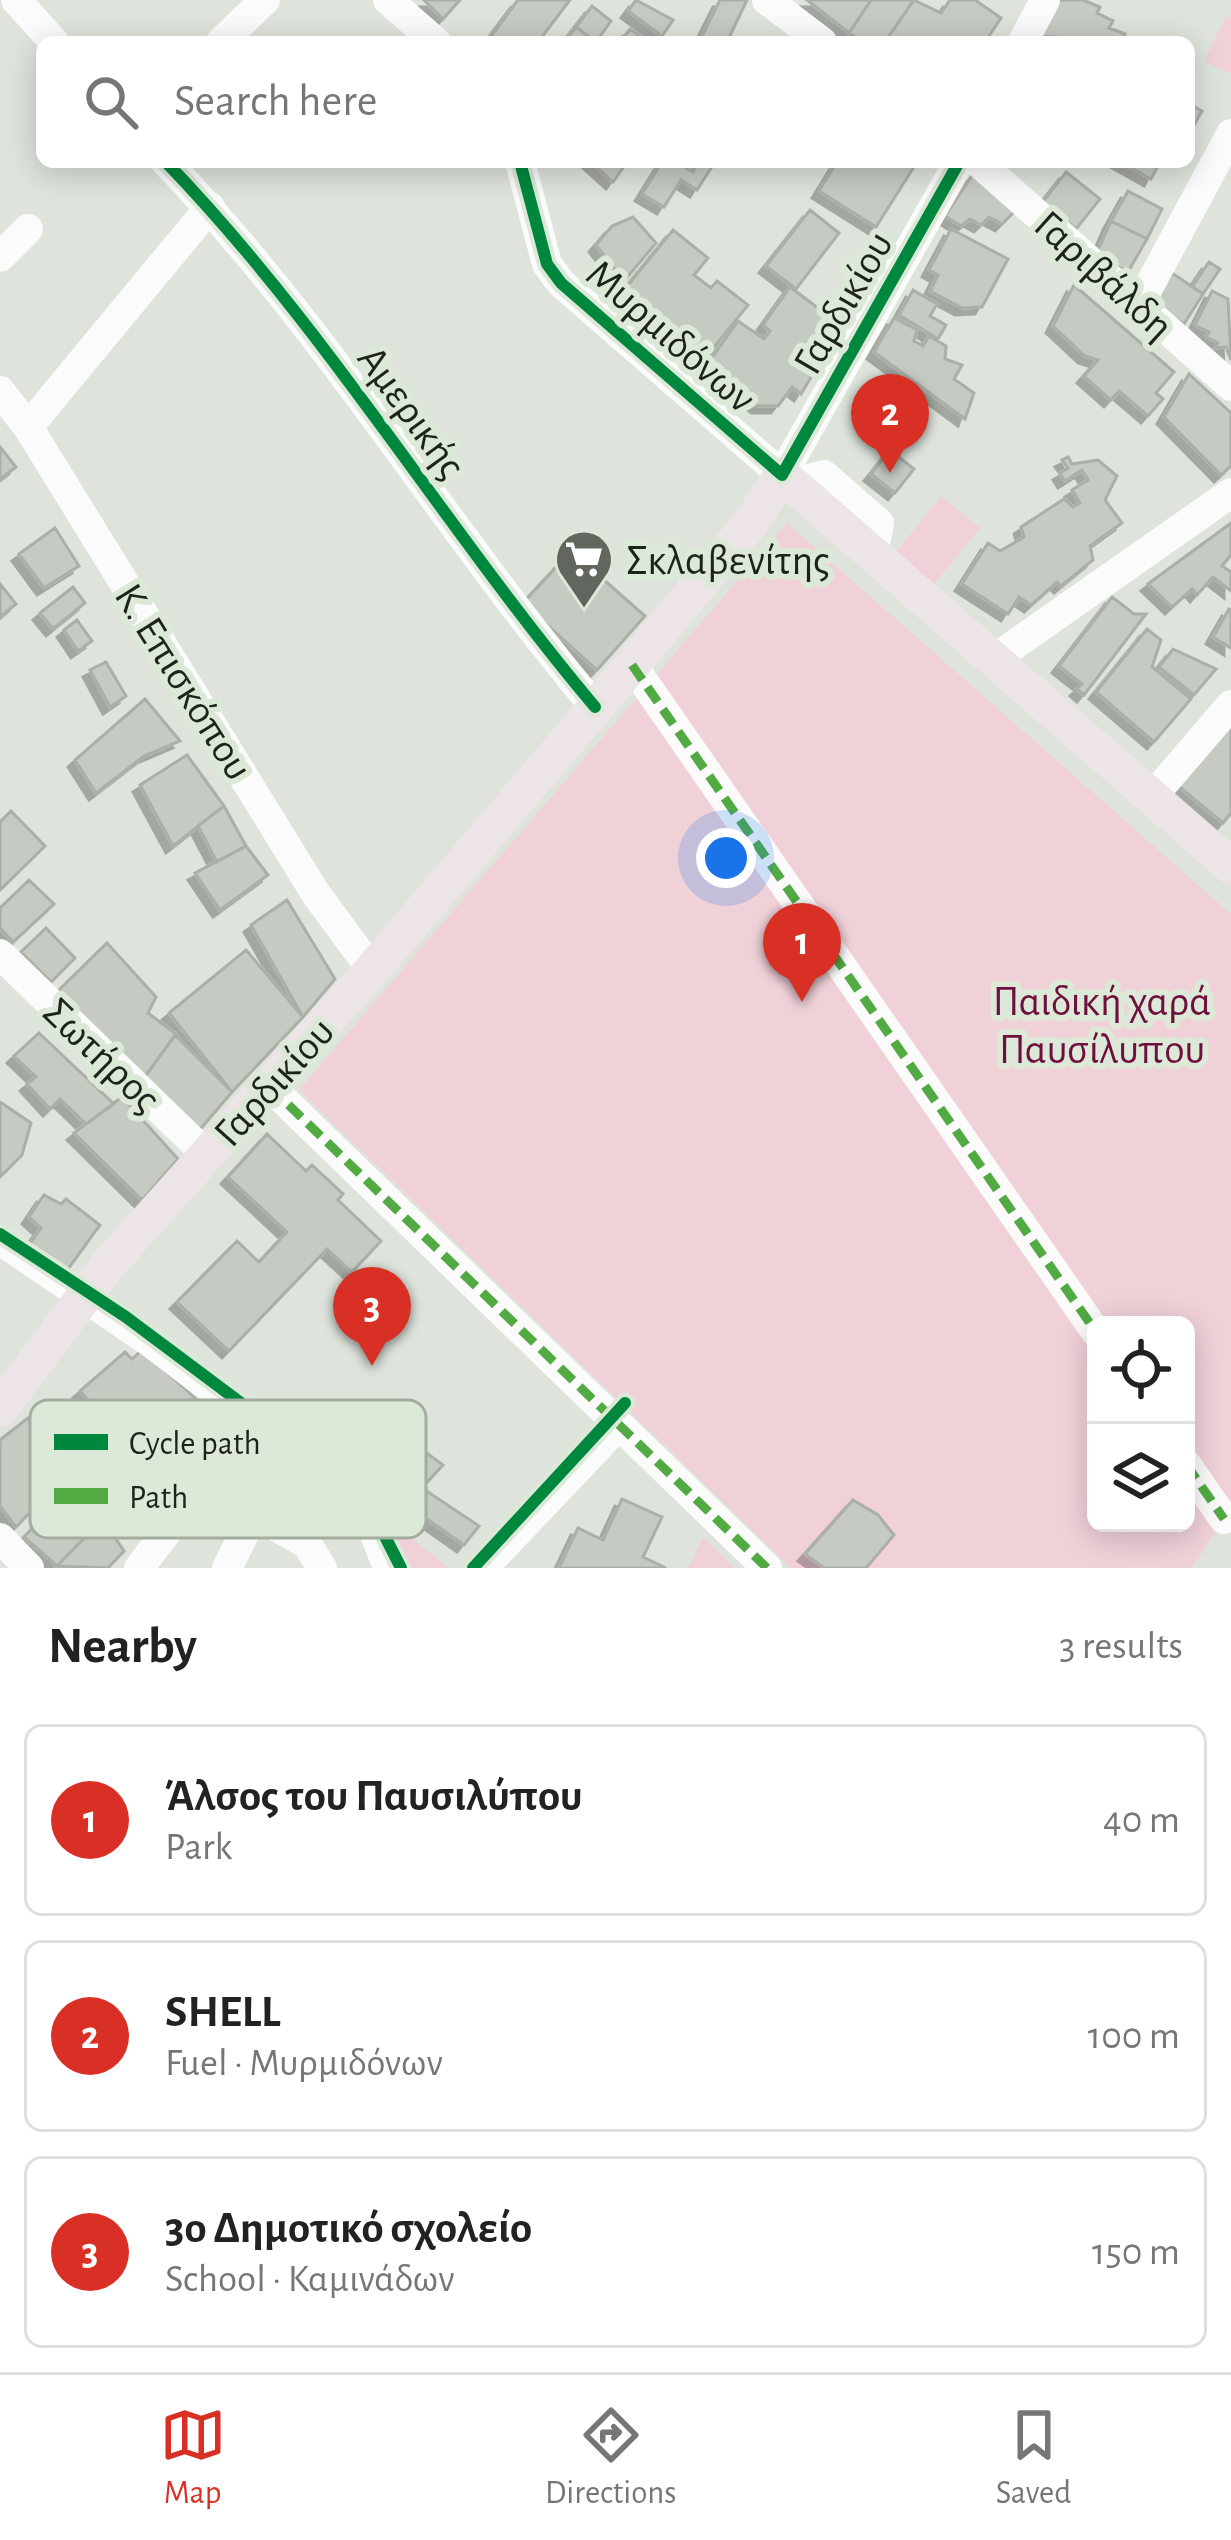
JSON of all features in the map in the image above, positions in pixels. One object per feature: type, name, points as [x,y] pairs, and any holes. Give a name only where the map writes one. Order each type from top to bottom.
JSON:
[{"type":"main road","name":"Μυρμιδόνων","points":[[788,480],[1231,866]]},
{"type":"main road","name":"Γαρδικίου","points":[[0,1409],[83,1297],[372,970],[788,480]]},
{"type":"street","points":[[16,0],[49,36]]},
{"type":"street","points":[[227,36],[265,0]]},
{"type":"street","points":[[388,0],[429,36]]},
{"type":"street","points":[[767,0],[814,36]]},
{"type":"street","points":[[1026,36],[1045,0]]},
{"type":"street","points":[[1139,305],[1231,134]]},
{"type":"street","name":"Αμερικής","points":[[172,168],[280,288],[519,616],[596,707]]},
{"type":"street","name":"Μυρμιδόνων","points":[[522,168],[547,264],[561,283],[788,480]]},
{"type":"street","name":"Γαρδικίου","points":[[788,480],[956,168]]},
{"type":"street","name":"Γαριβάλδη","points":[[985,168],[1231,386]]},
{"type":"street","points":[[28,427],[210,207]]},
{"type":"street","points":[[0,257],[28,229]]},
{"type":"street","name":"Κ. Επισκόπου","points":[[0,391],[28,427],[316,894],[372,970]]},
{"type":"street","points":[[994,659],[1231,493]]},
{"type":"street","points":[[632,665],[1087,1319]]},
{"type":"street","points":[[1152,797],[1231,705]]},
{"type":"street","name":"Σωτήρος","points":[[0,954],[207,1155]]},
{"type":"street","points":[[269,1086],[767,1568]]},
{"type":"street","points":[[0,1240],[227,1400]]},
{"type":"street","points":[[483,1568],[620,1426]]},
{"type":"street","points":[[1195,1477],[1224,1519]]},
{"type":"street","points":[[0,1538],[28,1568]]},
{"type":"street","points":[[139,1568],[162,1538]]},
{"type":"street","points":[[227,1568],[242,1538]]},
{"type":"street","points":[[297,1538],[308,1544],[322,1568]]},
{"type":"street","points":[[376,1538],[388,1568]]},
{"type":"green space","points":[[1226,16],[1231,18],[1231,74],[1204,61]]},
{"type":"green space","points":[[941,496],[980,528],[934,584],[896,552]]},
{"type":"green space","name":"Παιδική χαρά Παυσίλυπου","points":[[787,523],[1231,914],[1231,1524],[1223,1520],[1192,1568],[791,1568],[299,1090]]},
{"type":"green space","points":[[703,1537],[734,1567],[733,1568],[688,1568]]},
{"type":"green space","points":[[392,1538],[412,1538],[449,1568],[405,1568]]},
{"type":"building","points":[[424,0],[460,0],[443,19]]},
{"type":"building","points":[[518,0],[570,0],[543,36],[491,36]]},
{"type":"building","points":[[636,0],[673,20],[662,36],[628,11]]},
{"type":"building","points":[[720,0],[747,0],[730,36],[702,36]]},
{"type":"building","points":[[807,0],[871,0],[849,33]]},
{"type":"building","points":[[871,0],[914,0],[889,36],[849,33]]},
{"type":"building","points":[[914,0],[941,13],[950,0],[975,0],[1001,18],[989,36],[889,36]]},
{"type":"building","points":[[1055,0],[1083,0],[1100,7],[1097,13],[1113,21],[1109,28],[1125,34],[1124,36],[1042,36]]},
{"type":"building","points":[[592,6],[611,21],[600,36],[588,36],[576,27]]},
{"type":"building","points":[[598,168],[623,168],[613,182]]},
{"type":"building","points":[[658,168],[693,172],[711,168],[697,190],[681,180],[664,207],[642,194]]},
{"type":"building","points":[[833,168],[913,168],[876,227],[819,191]]},
{"type":"building","points":[[1132,168],[1157,168],[1151,179]]},
{"type":"building","points":[[1066,172],[1100,199],[1076,229],[1042,203]]},
{"type":"building","points":[[973,174],[1014,212],[1002,224],[989,217],[981,225],[970,219],[961,226],[945,216]]},
{"type":"building","points":[[1128,191],[1162,209],[1147,239],[1111,221]]},
{"type":"building","points":[[810,210],[839,233],[796,289],[766,266]]},
{"type":"building","points":[[633,217],[656,243],[624,281],[596,245],[612,226]]},
{"type":"building","points":[[1111,221],[1147,239],[1128,272],[1096,255]]},
{"type":"building","points":[[951,229],[1008,259],[982,307],[962,308],[930,291],[938,275],[929,270]]},
{"type":"building","points":[[673,230],[708,258],[694,275],[711,288],[717,281],[748,305],[707,356],[625,289]]},
{"type":"building","points":[[1209,262],[1220,269],[1203,294],[1192,287]]},
{"type":"building","points":[[1172,273],[1203,294],[1184,324],[1152,305]]},
{"type":"building","points":[[1074,285],[1174,372],[1156,393],[1163,399],[1148,416],[1119,391],[1111,400],[1084,376],[1098,360],[1085,356],[1053,326]]},
{"type":"building","points":[[790,287],[842,326],[801,394],[792,387],[778,406],[758,406],[709,362],[738,321],[764,339],[770,331],[763,325]]},
{"type":"building","points":[[913,290],[937,304],[930,316],[946,325],[938,339],[899,315]]},
{"type":"building","points":[[1212,291],[1228,299],[1231,360],[1226,347],[1215,348],[1218,343],[1206,337],[1209,332],[1195,325]]},
{"type":"building","points":[[894,318],[917,330],[914,341],[923,346],[929,336],[946,346],[945,359],[962,365],[954,379],[974,393],[965,419],[874,352]]},
{"type":"building","points":[[1189,374],[1231,413],[1231,466],[1221,475],[1164,417]]},
{"type":"building","points":[[0,447],[16,467],[0,479]]},
{"type":"building","points":[[890,450],[914,469],[895,493],[871,474]]},
{"type":"building","points":[[1068,457],[1072,464],[1098,460],[1117,476],[1105,500],[1122,523],[1090,546],[1093,560],[1061,586],[1057,582],[1031,605],[1019,597],[1008,614],[962,584],[988,543],[1000,551],[1024,537],[1021,527],[1064,499],[1073,507],[1080,503],[1072,490],[1088,480],[1082,470],[1065,481],[1060,473],[1068,468],[1062,460]]},
{"type":"building","points":[[1231,523],[1231,555],[1222,566],[1231,572],[1231,591],[1213,577],[1197,595],[1192,589],[1172,607],[1148,584]]},
{"type":"building","points":[[55,528],[79,566],[44,588],[19,554]]},
{"type":"building","name":"Σκλαβενίτης","points":[[571,551],[645,616],[597,670],[523,603]]},
{"type":"building","points":[[0,584],[16,604],[0,617]]},
{"type":"building","points":[[73,587],[85,603],[53,629],[40,613]]},
{"type":"building","points":[[1112,597],[1134,614],[1146,614],[1084,695],[1077,689],[1082,684],[1059,666]]},
{"type":"building","points":[[1231,610],[1231,648],[1213,637]]},
{"type":"building","points":[[77,620],[92,641],[78,651],[64,630]]},
{"type":"building","points":[[1147,629],[1161,640],[1152,667],[1191,699],[1154,742],[1096,692]]},
{"type":"building","points":[[1173,649],[1216,669],[1194,695],[1159,667]]},
{"type":"building","points":[[106,662],[126,696],[110,707],[90,670]]},
{"type":"building","points":[[145,699],[180,741],[144,756],[96,793],[75,760]]},
{"type":"building","points":[[1226,724],[1231,728],[1231,813],[1223,823],[1176,784]]},
{"type":"building","points":[[187,755],[224,806],[173,846],[140,785]]},
{"type":"building","points":[[224,806],[246,846],[217,862],[198,826]]},
{"type":"building","points":[[11,811],[45,846],[0,890],[0,822]]},
{"type":"building","points":[[246,846],[268,875],[220,910],[195,873]]},
{"type":"building","points":[[29,880],[54,904],[13,942],[0,928],[0,908]]},
{"type":"building","points":[[287,900],[335,979],[303,1017],[251,925]]},
{"type":"building","points":[[46,928],[75,958],[51,982],[21,952]]},
{"type":"building","points":[[107,943],[156,997],[148,1013],[176,1034],[144,1078],[58,991]]},
{"type":"building","points":[[246,950],[303,1017],[232,1092],[169,1013]]},
{"type":"building","points":[[39,1033],[114,1104],[86,1124],[60,1099],[50,1109],[27,1084],[36,1077],[14,1056]]},
{"type":"building","points":[[175,1035],[232,1092],[197,1133],[144,1078]]},
{"type":"building","points":[[122,1097],[178,1159],[142,1200],[74,1133]]},
{"type":"building","points":[[0,1102],[31,1123],[22,1155],[0,1177]]},
{"type":"building","points":[[267,1134],[306,1171],[312,1165],[343,1194],[338,1200],[381,1241],[352,1272],[327,1249],[229,1351],[177,1302],[237,1241],[259,1262],[287,1232],[228,1177]]},
{"type":"building","points":[[44,1195],[61,1204],[66,1199],[100,1225],[68,1269],[30,1244],[41,1228],[29,1217]]},
{"type":"building","points":[[142,1350],[197,1400],[88,1400],[80,1391],[125,1352],[132,1359]]},
{"type":"building","points":[[28,1418],[30,1513],[16,1527],[0,1506],[0,1440]]},
{"type":"building","points":[[426,1453],[443,1465],[426,1484]]},
{"type":"building","points":[[426,1491],[479,1526],[464,1545],[426,1518]]},
{"type":"building","points":[[622,1499],[662,1517],[643,1557],[666,1568],[559,1568],[578,1528],[603,1540]]},
{"type":"building","points":[[853,1500],[878,1515],[894,1535],[866,1568],[824,1568],[805,1554]]},
{"type":"building","points":[[30,1531],[30,1538],[84,1538],[57,1566],[24,1537]]},
{"type":"building","points":[[84,1538],[115,1538],[124,1551],[108,1568],[57,1566]]},
{"type":"marked path","points":[[632,665],[1087,1319]]},
{"type":"marked path","points":[[269,1086],[767,1568]]},
{"type":"marked path","points":[[1195,1477],[1224,1519]]},
{"type":"cycle path","points":[[172,168],[280,293],[595,707]]},
{"type":"cycle path","points":[[522,168],[547,264],[561,283],[782,475],[956,168]]},
{"type":"cycle path","points":[[0,1234],[126,1317],[237,1400]]},
{"type":"cycle path","points":[[473,1568],[625,1403]]},
{"type":"cycle path","points":[[386,1538],[401,1568]]},
{"type":"place","name":"SHELL","points":[[890,473]]},
{"type":"place","name":"Σκλαβενίτης","points":[[584,610]]},
{"type":"place","name":"Άλσος του Παυσιλύπου","points":[[802,1002]]},
{"type":"place","name":"3ο Δημοτικό σχολείο","points":[[372,1366]]}]
